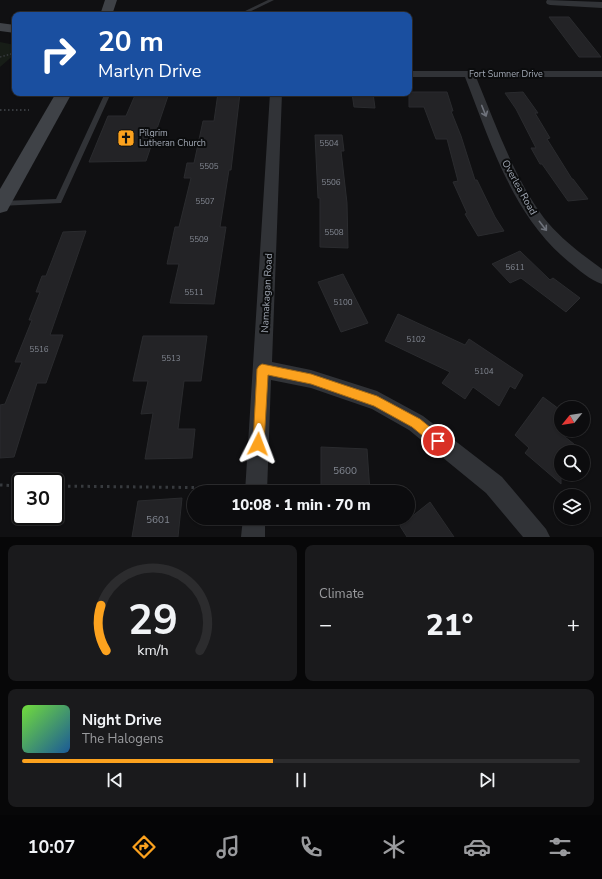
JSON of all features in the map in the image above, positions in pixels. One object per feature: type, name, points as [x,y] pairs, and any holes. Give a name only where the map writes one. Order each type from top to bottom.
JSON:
[{"type":"main road","points":[[107,12],[112,0]]},
{"type":"main road","points":[[0,28],[12,29]]},
{"type":"main road","points":[[1,205],[62,96]]},
{"type":"street","points":[[550,2],[602,5]]},
{"type":"street","name":"Fort Sumner Drive","points":[[412,74],[602,74]]},
{"type":"street","name":"Overlea Road","points":[[469,74],[510,174],[533,212],[553,239],[584,266],[602,277]]},
{"type":"street","name":"Namakagan Road","points":[[256,485],[276,96]]},
{"type":"street","points":[[262,369],[311,379],[377,401],[416,423],[494,485],[538,537]]},
{"type":"street","points":[[253,537],[254,525]]},
{"type":"lane","points":[[246,12],[272,0]]},
{"type":"lane","points":[[1,205],[58,201],[107,96]]},
{"type":"path","points":[[0,57],[12,54]]},
{"type":"path","points":[[0,110],[29,110]]},
{"type":"path","points":[[0,485],[12,486]]},
{"type":"path","points":[[64,486],[187,489]]},
{"type":"shaded area","points":[[0,42],[12,44],[12,57],[0,67]]},
{"type":"building","points":[[549,17],[569,17],[601,57],[579,57]]},
{"type":"building","points":[[412,92],[447,92],[453,111],[451,111],[461,136],[475,180],[477,180],[495,217],[504,231],[478,236],[465,214],[467,213],[453,182],[458,181],[447,139],[436,139],[424,107],[409,107],[409,96],[412,96]]},
{"type":"building","points":[[523,92],[538,113],[535,113],[550,138],[547,139],[572,179],[588,199],[568,201],[542,164],[540,164],[531,148],[536,148],[516,109],[505,93]]},
{"type":"building","name":"Pilgrim Lutheran Church","points":[[135,96],[168,96],[146,161],[89,162],[108,116],[126,116]]},
{"type":"building","points":[[218,96],[240,96],[231,170],[229,170],[220,227],[226,227],[214,304],[170,303],[179,264],[167,264],[175,227],[179,227],[191,178],[184,178],[187,163],[194,163],[203,121],[214,121]]},
{"type":"building","points":[[352,96],[373,96],[375,108],[354,107]]},
{"type":"building","points":[[315,135],[342,135],[344,151],[341,151],[347,203],[348,248],[320,247],[320,198],[318,198]]},
{"type":"building","points":[[86,231],[50,335],[63,335],[46,383],[37,383],[14,457],[0,458],[0,405],[5,404],[22,362],[15,362],[32,320],[29,320],[40,292],[36,292],[42,276],[46,276],[63,232]]},
{"type":"building","points":[[520,251],[550,280],[553,278],[580,298],[566,312],[521,278],[510,283],[492,264]]},
{"type":"building","points":[[343,274],[368,323],[341,332],[318,282]]},
{"type":"building","points":[[398,314],[465,345],[469,339],[523,375],[515,389],[510,386],[499,406],[473,387],[465,399],[442,383],[450,372],[385,341]]},
{"type":"building","points":[[143,336],[207,336],[201,381],[184,381],[178,429],[195,429],[192,458],[145,459],[153,413],[141,414],[148,381],[133,381]]},
{"type":"building","points":[[543,397],[554,405],[554,437],[565,437],[575,445],[554,445],[554,478],[525,453],[529,448],[515,435]]},
{"type":"building","points":[[321,447],[367,449],[370,485],[321,485]]},
{"type":"building","points":[[182,498],[178,537],[132,537],[138,501]]},
{"type":"building","points":[[430,502],[454,537],[407,537],[400,526],[415,525],[415,514]]},
{"type":"place","name":"Pilgrim Lutheran Church","points":[[126,138]]},
{"type":"route","points":[[258,444],[262,369],[311,379],[377,401],[416,423],[438,441]]}]
